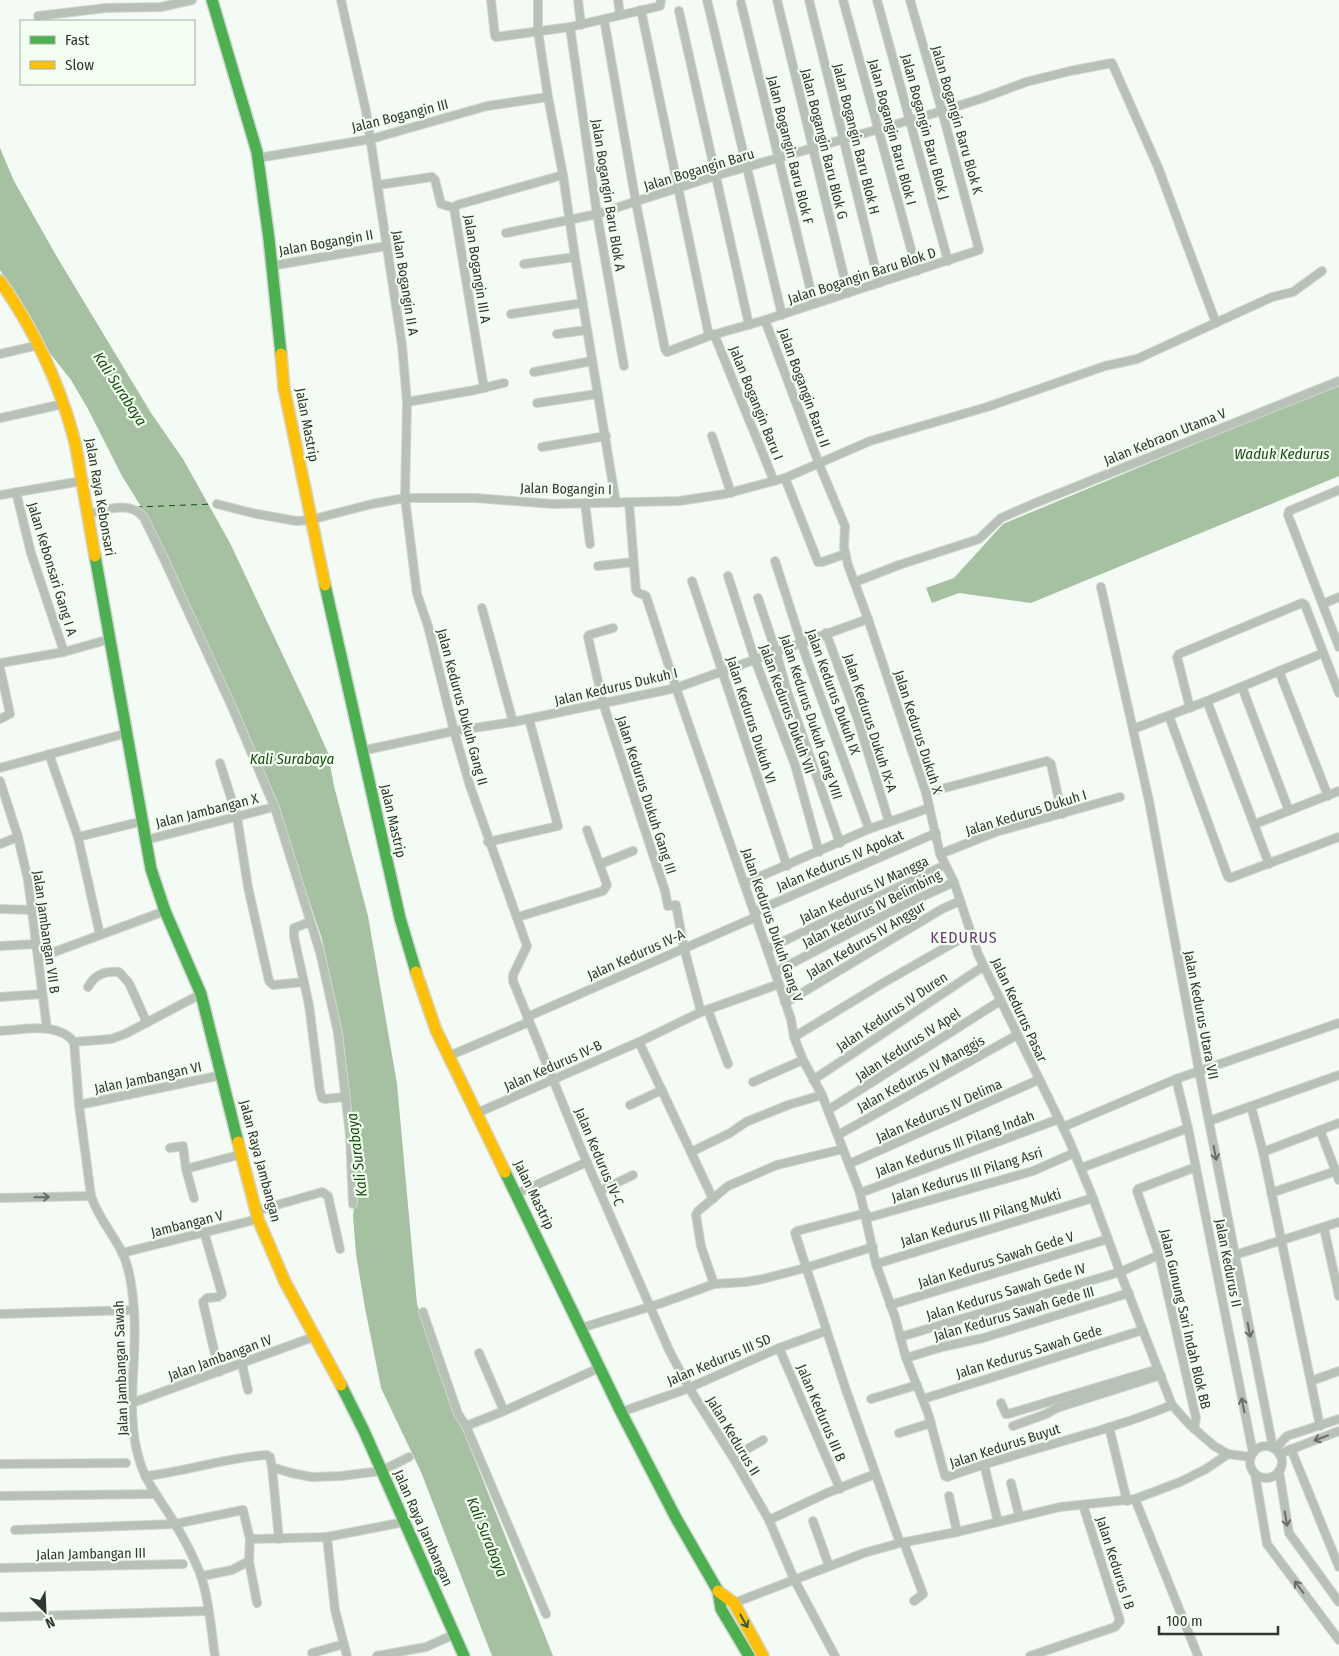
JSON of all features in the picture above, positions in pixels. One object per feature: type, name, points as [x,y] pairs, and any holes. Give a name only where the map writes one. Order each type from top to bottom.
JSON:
[{"type":"main road","name":"Jalan Mastrip","points":[[212,0],[258,158],[269,239],[284,388],[310,520],[361,751],[408,945],[425,1000],[436,1030],[621,1412],[676,1518],[718,1592],[721,1609],[749,1656]]},
{"type":"main road","name":"Jalan Raya Kebonsari","points":[[0,281],[16,303],[39,345],[74,437],[127,734]]},
{"type":"main road","name":"Jalan Raya Jambangan","points":[[127,734],[151,869],[165,911],[201,994],[257,1215],[285,1282],[335,1372],[464,1656]]},
{"type":"main road","name":"Jalan Mastrip","points":[[718,1592],[734,1604],[763,1656]]},
{"type":"street","points":[[38,16],[106,8],[161,7],[192,0]]},
{"type":"street","name":"Jalan Bogangin II A","points":[[340,0],[371,138],[402,345],[407,402],[405,498]]},
{"type":"street","points":[[491,0],[496,37],[581,25],[660,6],[661,0]]},
{"type":"street","points":[[538,0],[538,31],[548,96],[563,175],[574,257],[616,503]]},
{"type":"street","points":[[578,0],[581,25]]},
{"type":"street","points":[[618,0],[620,15]]},
{"type":"street","points":[[707,0],[782,315]]},
{"type":"street","name":"Jalan Bogangin Baru Blok G","points":[[777,0],[848,293]]},
{"type":"street","name":"Jalan Bogangin Baru Blok H","points":[[809,0],[879,283]]},
{"type":"street","name":"Jalan Bogangin Baru Blok I","points":[[843,0],[917,271]]},
{"type":"street","name":"Jalan Bogangin Baru Blok J","points":[[877,0],[948,261]]},
{"type":"street","name":"Jalan Bogangin Baru Blok K","points":[[910,0],[980,247]]},
{"type":"street","name":"Jalan Bogangin Baru Blok F","points":[[741,3],[814,304]]},
{"type":"street","name":"Jalan Bogangin Baru I","points":[[641,10],[711,335],[774,481]]},
{"type":"street","points":[[679,11],[749,325]]},
{"type":"street","points":[[604,19],[636,203]]},
{"type":"street","name":"Jalan Bogangin Baru Blok A","points":[[570,27],[598,214],[624,366]]},
{"type":"street","name":"Jalan Bogangin Baru","points":[[506,233],[569,218],[598,214],[715,176],[942,111],[1026,82],[1070,70],[1112,63],[1158,166],[1221,321]]},
{"type":"street","name":"Jalan Bogangin III","points":[[258,158],[371,138],[487,106],[548,96]]},
{"type":"street","name":"Jalan Bogangin III A","points":[[484,388],[454,208],[457,204],[563,175]]},
{"type":"street","points":[[378,185],[432,177],[435,180],[441,204],[454,208]]},
{"type":"street","name":"Jalan Bogangin Baru Blok D","points":[[636,203],[664,350],[667,352],[711,335],[782,315],[978,251],[980,247]]},
{"type":"street","name":"Jalan Bogangin II","points":[[271,266],[386,246]]},
{"type":"street","points":[[524,264],[574,257]]},
{"type":"street","name":"Jalan Bogangin I","points":[[217,504],[296,521],[310,520],[372,504],[405,498],[476,498],[552,504],[616,503],[679,501],[730,492],[785,478],[870,441],[987,407],[1091,370],[1137,359],[1272,297],[1293,292],[1322,271]]},
{"type":"street","points":[[511,314],[582,303]]},
{"type":"street","name":"Jalan Bogangin Baru II","points":[[765,320],[818,464],[846,526],[845,554]]},
{"type":"street","points":[[558,334],[587,330]]},
{"type":"street","points":[[0,354],[39,345]]},
{"type":"street","points":[[534,372],[592,361]]},
{"type":"street","name":"Jalan Kebraon Utama V","points":[[855,582],[899,565],[979,539],[1002,518],[1339,381]]},
{"type":"street","points":[[407,402],[504,383]]},
{"type":"street","points":[[537,403],[597,394]]},
{"type":"street","points":[[0,418],[63,404]]},
{"type":"street","points":[[542,447],[606,436]]},
{"type":"street","points":[[712,436],[730,492]]},
{"type":"street","points":[[785,478],[818,562],[845,554]]},
{"type":"street","points":[[0,495],[82,481]]},
{"type":"street","points":[[1339,490],[1289,511],[1288,515],[1324,604],[1339,647]]},
{"type":"street","name":"Jalan Kebonsari Gang I A","points":[[16,492],[31,553],[64,652]]},
{"type":"street","name":"Jalan Kedurus Dukuh Gang II","points":[[405,498],[417,594],[428,626],[454,732],[488,842],[518,917],[527,946],[512,977],[528,1020]]},
{"type":"street","points":[[598,566],[633,562],[629,502]]},
{"type":"street","points":[[585,503],[590,544]]},
{"type":"street","points":[[88,514],[123,507],[132,508],[140,512],[144,518],[232,707],[274,807],[326,973],[338,1033],[350,1135],[353,1204]]},
{"type":"street","name":"Jalan Kedurus Dukuh X","points":[[845,554],[926,793],[940,854]]},
{"type":"street","name":"Jalan Kedurus Dukuh IX","points":[[775,561],[802,643],[869,830]]},
{"type":"street","name":"Jalan Kedurus Dukuh Gang V","points":[[633,562],[636,590],[646,596],[775,972],[794,1037],[803,1060],[822,1095],[860,1192],[876,1264]]},
{"type":"street","name":"Jalan Kedurus Dukuh VII","points":[[728,576],[755,660],[795,765],[819,852]]},
{"type":"street","name":"Jalan Kedurus Dukuh VI","points":[[692,581],[786,866]]},
{"type":"street","name":"Jalan Kedurus Utara VII","points":[[1101,586],[1149,802],[1235,1255],[1276,1451]]},
{"type":"street","points":[[1324,604],[1339,597]]},
{"type":"street","name":"Jalan Kedurus Dukuh Gang VIII","points":[[758,598],[788,694],[840,842]]},
{"type":"street","points":[[1190,708],[1177,657],[1179,654],[1302,603],[1305,605],[1339,693]]},
{"type":"street","points":[[482,608],[513,722]]},
{"type":"street","name":"Jalan Kedurus Dukuh I","points":[[361,751],[529,719],[676,688],[868,619]]},
{"type":"street","name":"Jalan Kedurus Dukuh Gang III","points":[[613,628],[589,635],[588,637],[603,703],[665,891],[668,906],[676,905],[684,948]]},
{"type":"street","name":"Jalan Kedurus Dukuh IX-A","points":[[826,633],[858,720],[889,822]]},
{"type":"street","points":[[0,663],[64,652],[110,638]]},
{"type":"street","points":[[1133,729],[1207,702],[1323,653]]},
{"type":"street","points":[[0,668],[10,714],[0,719]]},
{"type":"street","points":[[1279,671],[1328,796]]},
{"type":"street","points":[[1242,687],[1289,811]]},
{"type":"street","points":[[1207,702],[1269,864]]},
{"type":"street","points":[[1169,716],[1226,875],[1230,878],[1339,837]]},
{"type":"street","points":[[488,842],[558,826],[529,719]]},
{"type":"street","points":[[0,768],[127,734]]},
{"type":"street","points":[[49,754],[78,837],[100,935]]},
{"type":"street","points":[[926,793],[1047,761],[1051,764],[1062,814]]},
{"type":"street","points":[[220,764],[237,817],[248,887],[269,981],[273,985],[304,982]]},
{"type":"street","name":"Jalan Jambangan VII B","points":[[0,781],[18,837],[28,880],[47,1029]]},
{"type":"street","points":[[1254,824],[1339,792]]},
{"type":"street","name":"Jalan Kedurus Dukuh I","points":[[940,854],[996,832],[1120,797]]},
{"type":"street","name":"Jalan Jambangan X","points":[[146,840],[274,807]]},
{"type":"street","points":[[745,883],[869,830],[929,808]]},
{"type":"street","points":[[78,837],[143,821]]},
{"type":"street","points":[[518,917],[603,891],[607,885],[588,830]]},
{"type":"street","name":"Jalan Kedurus IV Apokat","points":[[755,914],[936,833]]},
{"type":"street","points":[[0,844],[18,837]]},
{"type":"street","points":[[600,864],[633,851]]},
{"type":"street","name":"Jalan Kedurus Pasar","points":[[940,854],[954,882],[984,966],[1038,1080],[1061,1123]]},
{"type":"street","name":"Jalan Kedurus IV Mangga","points":[[767,949],[945,865]]},
{"type":"street","name":"Jalan Kedurus IV Belimbing","points":[[775,972],[918,898],[954,882]]},
{"type":"street","name":"Jalan Kedurus IV Anggur","points":[[785,1002],[942,909],[960,901]]},
{"type":"street","points":[[0,909],[33,910]]},
{"type":"street","points":[[38,958],[165,911]]},
{"type":"street","name":"Jalan Kedurus IV-A","points":[[449,1056],[755,914]]},
{"type":"street","points":[[310,922],[294,929],[322,1098],[345,1098]]},
{"type":"street","points":[[794,1037],[971,933]]},
{"type":"street","points":[[0,946],[36,944]]},
{"type":"street","points":[[684,948],[704,1011],[728,1064]]},
{"type":"street","name":"Jalan Kedurus IV Duren","points":[[813,1080],[984,966]]},
{"type":"street","points":[[88,986],[96,975],[119,972],[129,983],[147,1023]]},
{"type":"street","name":"Jalan Kedurus IV-B","points":[[477,1113],[639,1042],[704,1011],[779,984]]},
{"type":"street","points":[[0,997],[42,994]]},
{"type":"street","points":[[0,1031],[59,1030],[69,1036],[74,1042],[111,1039],[147,1023],[201,994]]},
{"type":"street","name":"Jalan Kedurus IV Apel","points":[[828,1110],[1000,1001]]},
{"type":"street","name":"Jalan Kedurus IV-C","points":[[528,1020],[650,1306]]},
{"type":"street","name":"Jalan Kedurus III Pilang Indah","points":[[860,1192],[1061,1123],[1176,1079],[1339,1023]]},
{"type":"street","name":"Jalan Kedurus IV Manggis","points":[[838,1135],[1017,1035]]},
{"type":"street","name":"Jalan Jambangan Sawah","points":[[74,1042],[79,1105],[91,1196],[95,1209],[122,1253],[128,1269],[134,1310],[136,1349],[132,1403],[133,1430],[137,1451],[145,1476],[175,1524],[202,1576],[215,1656]]},
{"type":"street","points":[[639,1042],[713,1199]]},
{"type":"street","points":[[753,1082],[803,1060]]},
{"type":"street","name":"Jalan Jambangan VI","points":[[79,1105],[222,1075]]},
{"type":"street","points":[[1209,1121],[1339,1075]]},
{"type":"street","name":"Jalan Kedurus II","points":[[1176,1079],[1196,1167],[1252,1455]]},
{"type":"street","name":"Jalan Kedurus IV Delima","points":[[849,1164],[1038,1080]]},
{"type":"street","points":[[630,1105],[662,1090]]},
{"type":"street","points":[[691,1152],[730,1133],[746,1122],[788,1105],[822,1095]]},
{"type":"street","points":[[1251,1106],[1263,1152],[1320,1426]]},
{"type":"street","points":[[1061,1123],[1093,1198],[1172,1405],[1194,1429],[1214,1446],[1228,1454],[1252,1455]]},
{"type":"street","points":[[1263,1152],[1339,1123]]},
{"type":"street","points":[[1081,1168],[1188,1128]]},
{"type":"street","points":[[1320,1130],[1337,1170],[1339,1180]]},
{"type":"street","points":[[170,1148],[183,1146],[186,1169],[194,1198]]},
{"type":"street","points":[[714,1284],[701,1246],[696,1215],[698,1211],[728,1186],[777,1165],[843,1149]]},
{"type":"street","name":"Jalan Kedurus III Pilang Asri","points":[[805,1268],[795,1234],[797,1231],[866,1216],[1033,1171],[1074,1153]]},
{"type":"street","points":[[186,1169],[242,1154]]},
{"type":"street","points":[[516,1194],[587,1162]]},
{"type":"street","name":"Jalan Gunung Sari Indah Blok BB","points":[[1194,1429],[1196,1418],[1159,1255],[1137,1191],[1196,1167]]},
{"type":"street","points":[[1271,1193],[1337,1170]]},
{"type":"street","points":[[600,1190],[633,1175]]},
{"type":"street","name":"Jambangan V","points":[[122,1253],[204,1232],[322,1192],[328,1196],[340,1250]]},
{"type":"street","points":[[0,1198],[91,1196]]},
{"type":"street","name":"Jalan Kedurus III Pilang Mukti","points":[[876,1264],[1093,1198]]},
{"type":"street","points":[[1235,1255],[1339,1222]]},
{"type":"street","points":[[1324,1228],[1337,1273],[1339,1296]]},
{"type":"street","points":[[204,1232],[222,1294],[218,1297],[207,1298],[203,1302],[219,1372]]},
{"type":"street","name":"Jalan Kedurus Sawah Gede V","points":[[890,1305],[1108,1239]]},
{"type":"street","points":[[581,1328],[714,1284],[746,1282],[805,1268],[873,1247]]},
{"type":"street","points":[[1120,1272],[1159,1255]]},
{"type":"street","name":"Jalan Kedurus Buyut","points":[[876,1264],[906,1358],[931,1423],[946,1477],[1109,1427],[1172,1405]]},
{"type":"street","points":[[805,1268],[875,1474],[923,1594],[914,1601]]},
{"type":"street","name":"Jalan Kedurus Sawah Gede IV","points":[[900,1337],[1120,1272]]},
{"type":"street","name":"Jalan Kedurus Sawah Gede III","points":[[906,1358],[942,1347],[983,1338],[1129,1293]]},
{"type":"street","name":"Jalan Kedurus II","points":[[650,1306],[669,1350],[689,1388],[734,1459],[769,1520],[794,1579],[835,1656]]},
{"type":"street","points":[[0,1314],[134,1310]]},
{"type":"street","points":[[423,1312],[458,1414],[466,1426],[546,1614]]},
{"type":"street","name":"Jalan Kedurus Sawah Gede","points":[[923,1399],[1143,1330]]},
{"type":"street","name":"Jalan Kedurus III SD","points":[[621,1412],[689,1388],[779,1348],[826,1331]]},
{"type":"street","name":"Jalan Jambangan IV","points":[[132,1403],[316,1336]]},
{"type":"street","name":"Jalan Kedurus III B","points":[[779,1348],[840,1489]]},
{"type":"street","points":[[479,1353],[504,1411]]},
{"type":"street","points":[[242,1364],[248,1390]]},
{"type":"street","points":[[466,1426],[600,1368]]},
{"type":"street","points":[[1311,1381],[1339,1371]]},
{"type":"street","points":[[1001,1403],[1006,1414],[1008,1414],[1159,1372]]},
{"type":"street","points":[[1012,1426],[1159,1372]]},
{"type":"street","points":[[871,1399],[917,1385]]},
{"type":"street","points":[[1276,1451],[1287,1436],[1339,1419]]},
{"type":"street","points":[[899,1433],[931,1423]]},
{"type":"street","points":[[1109,1427],[1131,1500],[1198,1656]]},
{"type":"street","points":[[1339,1431],[1291,1449],[1276,1451],[1260,1448],[1252,1455],[1250,1466],[1255,1474],[1268,1544],[1339,1640]]},
{"type":"street","points":[[734,1459],[763,1440]]},
{"type":"street","points":[[1291,1449],[1339,1567]]},
{"type":"street","points":[[1255,1474],[1263,1478],[1276,1475],[1281,1463],[1276,1451]]},
{"type":"street","points":[[734,1604],[864,1553],[902,1543],[1060,1507],[1131,1500],[1180,1482],[1206,1469],[1228,1454]]},
{"type":"street","points":[[145,1476],[166,1474],[262,1455],[270,1457],[278,1539]]},
{"type":"street","points":[[272,1467],[312,1477],[341,1476],[381,1471],[409,1457]]},
{"type":"street","points":[[0,1464],[126,1463]]},
{"type":"street","points":[[984,1464],[998,1522]]},
{"type":"street","points":[[1278,1471],[1289,1533],[1339,1602]]},
{"type":"street","points":[[769,1520],[875,1474]]},
{"type":"street","points":[[1011,1483],[1019,1516]]},
{"type":"street","points":[[0,1496],[155,1494]]},
{"type":"street","points":[[949,1496],[957,1532]]},
{"type":"street","name":"Jalan Kedurus I B","points":[[1030,1656],[1115,1627],[1120,1621],[1083,1505]]},
{"type":"street","points":[[15,1530],[175,1524],[241,1510],[245,1512],[250,1539],[249,1561],[257,1603]]},
{"type":"street","points":[[813,1521],[829,1566]]},
{"type":"street","points":[[250,1539],[327,1537],[404,1522]]},
{"type":"street","points":[[327,1537],[335,1610],[347,1656]]},
{"type":"street","points":[[202,1576],[232,1570],[249,1561]]},
{"type":"street","name":"Jalan Jambangan III","points":[[0,1568],[182,1564]]},
{"type":"street","points":[[0,1617],[208,1611]]},
{"type":"street","points":[[377,1656],[426,1647],[455,1634]]},
{"type":"street","points":[[312,1653],[344,1644]]},
{"type":"water","name":"Kali Surabaya","points":[[0,148],[14,181],[57,257],[151,413],[183,459],[230,543],[328,753],[334,786],[368,916],[397,1084],[417,1304],[455,1410],[553,1656],[492,1656],[421,1472],[381,1388],[356,1254],[353,1216],[357,1178],[355,1146],[339,1022],[322,939],[289,841],[211,650],[140,505],[122,476],[88,409],[71,380],[49,352],[0,270]]},
{"type":"water","name":"Waduk Kedurus","points":[[1339,384],[1339,476],[1031,603],[959,593],[932,603],[926,588],[954,578],[1003,524]]},
{"type":"ferry route","points":[[136,507],[214,504]]},
{"type":"traffic: fast","points":[[212,0],[257,152],[269,239],[281,354]]},
{"type":"traffic: fast","points":[[95,556],[151,869],[165,911],[201,994],[238,1142]]},
{"type":"traffic: fast","points":[[325,585],[400,918],[416,972]]},
{"type":"traffic: fast","points":[[505,1172],[621,1412],[676,1518],[718,1591],[721,1609],[749,1656]]},
{"type":"traffic: fast","points":[[341,1385],[364,1431],[464,1656]]},
{"type":"traffic: slow","points":[[0,281],[34,336],[60,394],[77,451],[95,556]]},
{"type":"traffic: slow","points":[[281,354],[284,388],[325,585]]},
{"type":"traffic: slow","points":[[416,972],[436,1030],[505,1172]]},
{"type":"traffic: slow","points":[[238,1142],[258,1219],[285,1282],[341,1385]]},
{"type":"traffic: slow","points":[[718,1591],[734,1603],[763,1656]]},
{"type":"district","name":"KEDURUS","points":[[964,937]]}]
